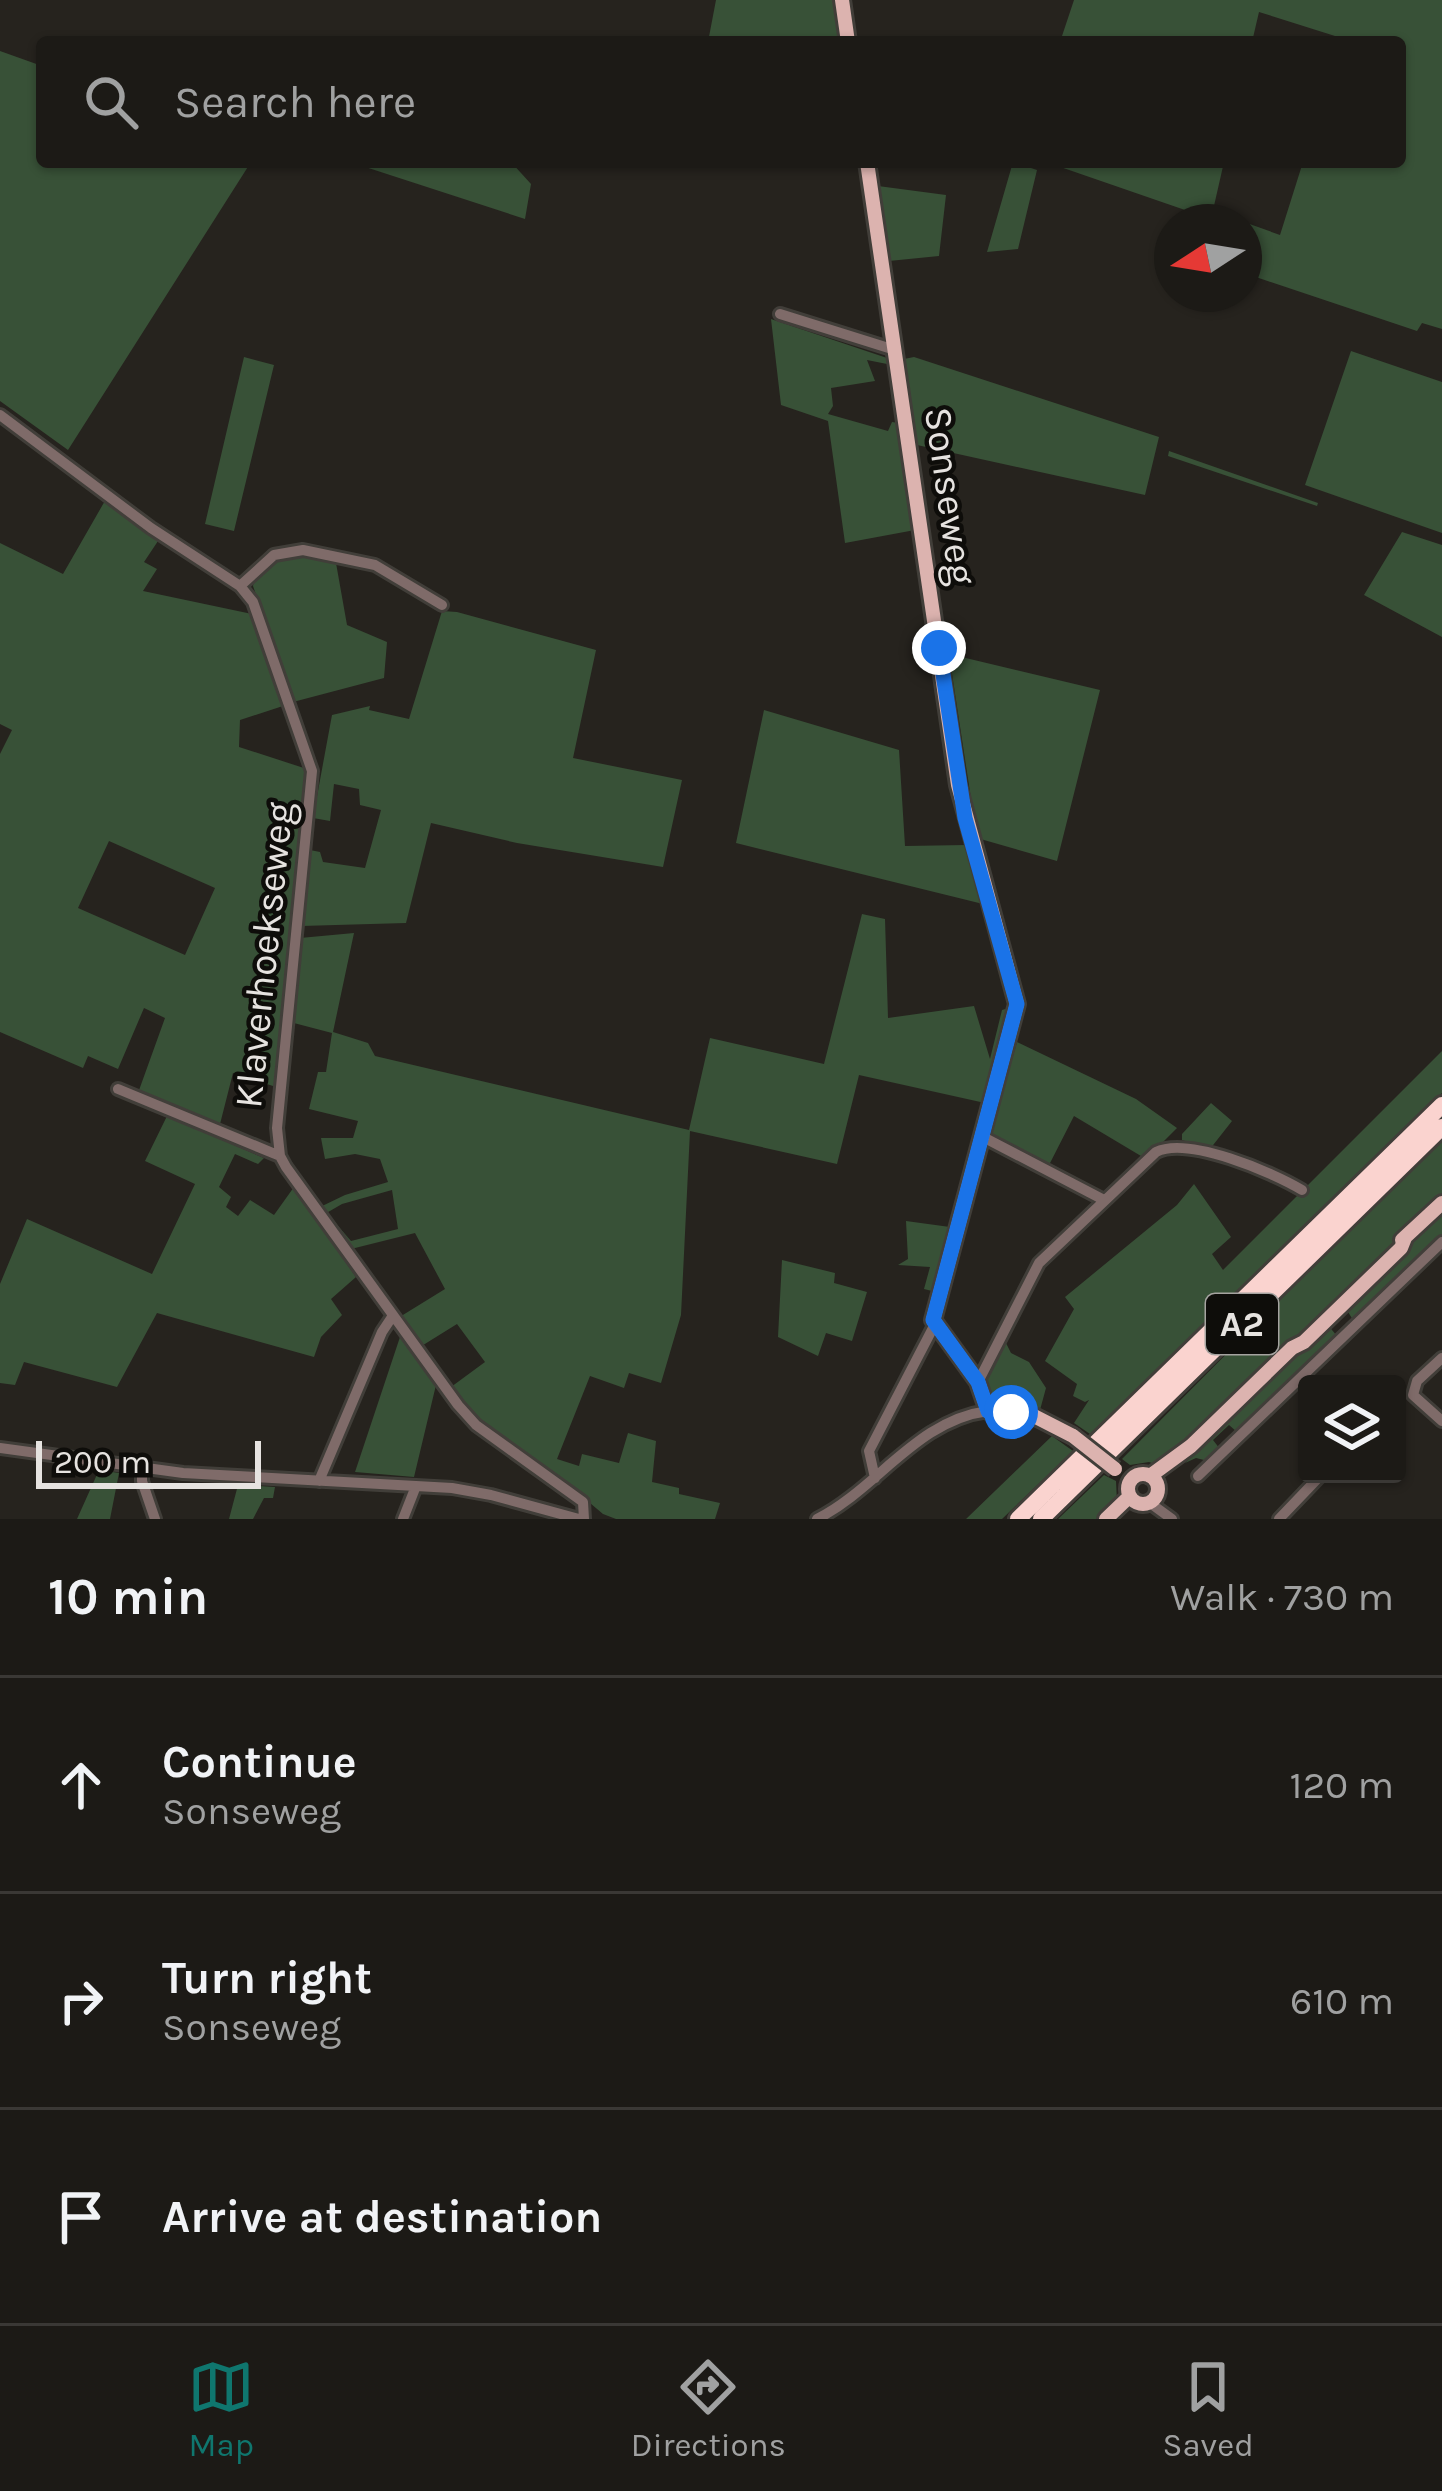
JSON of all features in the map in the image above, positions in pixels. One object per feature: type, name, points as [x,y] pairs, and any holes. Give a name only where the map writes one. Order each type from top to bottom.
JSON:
[{"type":"highway","name":"A2","points":[[1018,1519],[1442,1105]]},
{"type":"highway","name":"A2","points":[[1041,1519],[1442,1127]]},
{"type":"main road","points":[[842,0],[847,36]]},
{"type":"main road","name":"Sonseweg","points":[[868,168],[958,785],[1016,992],[1016,1016],[933,1314],[935,1324]]},
{"type":"main road","points":[[1110,1519],[1136,1485],[1191,1446],[1401,1248],[1442,1203]]},
{"type":"main road","points":[[935,1324],[978,1382],[988,1411],[1032,1415],[1073,1436],[1136,1485]]},
{"type":"street","points":[[780,314],[895,350]]},
{"type":"street","points":[[0,415],[136,517],[241,586],[274,555],[303,550],[376,565],[442,605]]},
{"type":"street","name":"Klaverhoekseweg","points":[[241,586],[253,602],[312,771],[278,1128],[280,1156],[468,1417],[583,1502],[581,1519]]},
{"type":"street","points":[[118,1089],[280,1156]]},
{"type":"street","points":[[981,1136],[1104,1200]]},
{"type":"street","points":[[978,1382],[1039,1263],[1156,1152],[1168,1146],[1245,1165],[1302,1190]]},
{"type":"street","points":[[1198,1476],[1442,1242]]},
{"type":"street","points":[[1331,1310],[1350,1330]]},
{"type":"street","points":[[319,1481],[392,1317]]},
{"type":"street","name":"Sonseweg","points":[[875,1478],[869,1451],[935,1324]]},
{"type":"street","points":[[1442,1358],[1406,1396],[1442,1421]]},
{"type":"street","points":[[820,1518],[929,1432],[958,1417],[988,1411]]},
{"type":"street","points":[[0,1448],[142,1468],[491,1495],[581,1519]]},
{"type":"street","points":[[142,1468],[155,1519]]},
{"type":"street","points":[[1279,1519],[1313,1483]]},
{"type":"street","points":[[1136,1485],[1173,1519]]},
{"type":"street","points":[[404,1519],[416,1486]]},
{"type":"green space","points":[[716,0],[837,0],[842,36],[709,36]]},
{"type":"green space","points":[[1074,0],[1442,0],[1442,329],[1422,323],[1417,331],[1262,279],[1262,228],[1280,235],[1301,168],[1406,168],[1406,36],[1335,36],[1259,12],[1253,36],[1062,36]]},
{"type":"green space","points":[[0,51],[36,64],[36,168],[247,168],[68,450],[0,401]]},
{"type":"green space","points":[[368,168],[516,168],[531,184],[525,219]]},
{"type":"green space","points":[[1011,168],[1037,170],[1018,249],[987,252]]},
{"type":"green space","points":[[1063,168],[1223,168],[1214,204],[1168,204]]},
{"type":"green space","points":[[878,186],[946,195],[939,256],[889,261]]},
{"type":"green space","points":[[771,319],[890,359],[887,364],[867,360],[875,381],[831,388],[833,406],[828,414],[888,431],[892,422],[899,423],[915,530],[845,543],[828,421],[781,405]]},
{"type":"green space","points":[[1351,351],[1442,382],[1442,533],[1305,485]]},
{"type":"green space","points":[[244,357],[274,365],[234,531],[205,524]]},
{"type":"green space","points":[[914,357],[1159,437],[1145,495],[917,445],[904,359]]},
{"type":"green space","points":[[1169,451],[1318,503],[1317,506],[1168,456]]},
{"type":"green space","points":[[106,499],[160,538],[144,562],[157,569],[143,591],[252,614],[286,705],[240,720],[239,747],[307,769],[276,1087],[233,1073],[219,1128],[138,1093],[165,1018],[144,1008],[118,1069],[88,1056],[83,1068],[0,1032],[0,754],[12,730],[0,724],[0,543],[63,574]],"holes":[[[109,841],[215,888],[185,955],[78,908]]]},
{"type":"green space","points":[[1402,532],[1442,545],[1442,637],[1364,595]]},
{"type":"green space","points":[[298,554],[336,563],[347,625],[387,642],[384,678],[293,702],[253,586],[254,580],[284,556]]},
{"type":"green space","points":[[442,611],[596,650],[573,758],[682,780],[663,867],[517,843],[431,823],[406,923],[301,926],[310,850],[320,852],[323,862],[365,868],[381,810],[360,805],[359,789],[334,784],[330,821],[313,818],[332,715],[370,706],[369,710],[409,719]]},
{"type":"green space","points":[[949,654],[1100,690],[1057,861],[977,838]]},
{"type":"green space","points":[[764,710],[899,750],[905,846],[966,845],[983,904],[736,843]]},
{"type":"green space","points":[[862,914],[885,919],[888,1018],[974,1006],[990,1059],[1002,1010],[1012,1007],[985,1103],[859,1075],[837,1164],[690,1131],[681,1315],[661,1383],[629,1373],[624,1388],[590,1376],[557,1459],[579,1466],[582,1454],[619,1463],[628,1433],[656,1441],[652,1482],[720,1503],[715,1519],[616,1519],[603,1514],[552,1471],[486,1427],[451,1387],[485,1362],[457,1324],[420,1347],[398,1318],[445,1289],[415,1233],[347,1250],[326,1220],[333,1220],[351,1241],[398,1229],[392,1190],[342,1204],[323,1215],[318,1208],[388,1182],[380,1159],[355,1154],[325,1159],[321,1138],[353,1138],[358,1121],[309,1109],[318,1072],[326,1072],[332,1033],[290,1022],[300,938],[354,933],[333,1032],[368,1043],[375,1056],[689,1130],[710,1038],[824,1064]]},
{"type":"green space","points":[[1017,1042],[1136,1099],[1177,1128],[1146,1159],[1074,1116],[1048,1167],[990,1135]]},
{"type":"green space","points":[[1442,1051],[1442,1093],[1233,1301],[1090,1434],[1074,1423],[1089,1400],[1073,1396],[1077,1384],[1045,1361],[1074,1309],[1065,1297],[1177,1205],[1194,1184],[1231,1237],[1212,1254],[1223,1270]]},
{"type":"green space","points":[[1211,1103],[1232,1121],[1210,1149],[1182,1140],[1182,1134]]},
{"type":"green space","points":[[167,1116],[264,1158],[258,1164],[235,1154],[219,1187],[231,1197],[226,1207],[238,1216],[250,1200],[274,1215],[294,1187],[356,1277],[331,1299],[342,1315],[321,1337],[314,1357],[157,1313],[117,1387],[24,1362],[15,1385],[0,1383],[0,1284],[27,1219],[152,1274],[195,1184],[145,1161]]},
{"type":"green space","points":[[1442,1137],[1442,1196],[1190,1439],[1158,1465],[1130,1465],[1122,1459]]},
{"type":"green space","points":[[1442,1213],[1442,1236],[1353,1320],[1345,1307]]},
{"type":"green space","points":[[906,1221],[950,1227],[932,1291],[924,1289],[930,1267],[898,1265],[908,1259]]},
{"type":"green space","points":[[782,1260],[835,1273],[834,1283],[867,1292],[852,1341],[826,1333],[818,1356],[778,1337]]},
{"type":"green space","points":[[1327,1324],[1337,1336],[1237,1432],[1229,1425],[1213,1440],[1220,1449],[1208,1461],[1196,1458],[1185,1463]]},
{"type":"green space","points":[[400,1337],[436,1385],[414,1477],[355,1472]]},
{"type":"green space","points":[[1005,1341],[1011,1353],[1029,1362],[1046,1388],[1040,1410],[993,1401],[986,1382]]},
{"type":"green space","points":[[1052,1436],[1073,1451],[1002,1519],[966,1519]]},
{"type":"green space","points":[[99,1470],[119,1473],[110,1519],[77,1519]]},
{"type":"green space","points":[[1104,1475],[1116,1481],[1117,1503],[1101,1519],[1058,1519]]},
{"type":"green space","points":[[238,1485],[275,1487],[273,1498],[264,1498],[253,1519],[229,1519]]},
{"type":"route","points":[[939,648],[965,818],[1017,1004],[933,1320],[978,1382],[988,1411],[1011,1412]]}]
